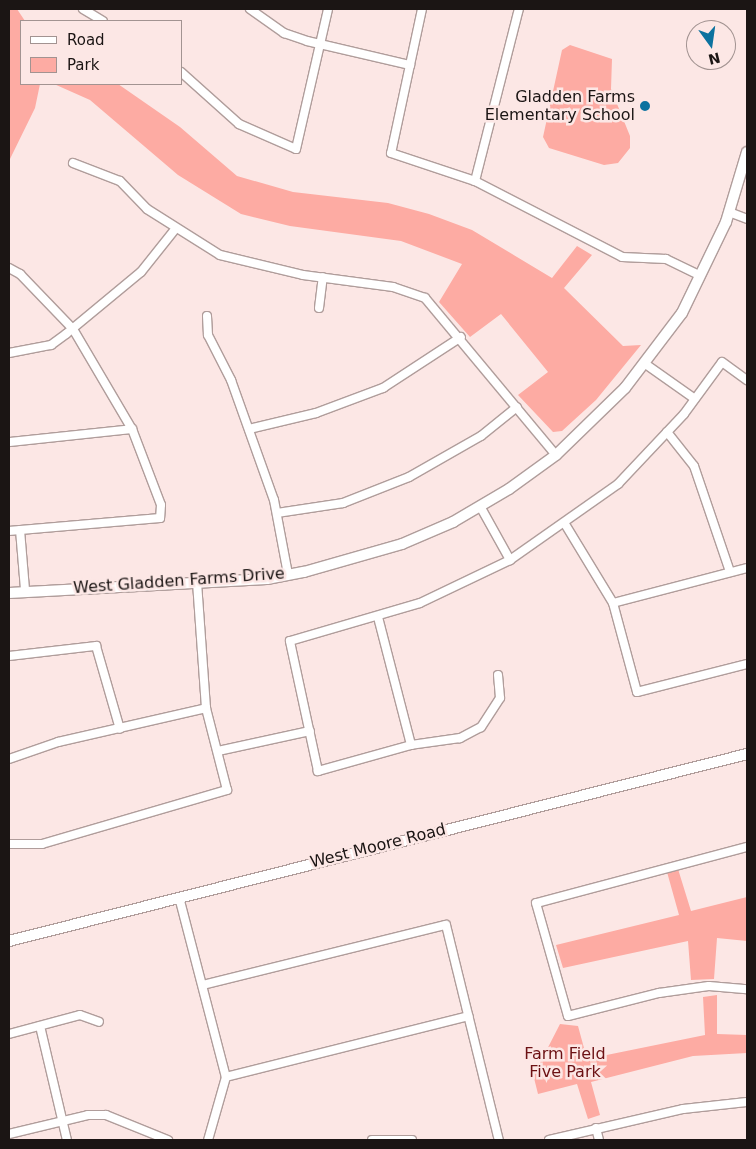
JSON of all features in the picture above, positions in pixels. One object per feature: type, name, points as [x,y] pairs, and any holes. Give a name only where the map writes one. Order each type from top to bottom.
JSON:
[{"type":"street","points":[[83,9],[101,20]]},
{"type":"street","points":[[250,9],[284,33],[320,44],[410,65]]},
{"type":"street","points":[[182,73],[245,128],[296,149],[328,9]]},
{"type":"street","points":[[422,9],[392,153],[475,181],[622,257],[666,259],[699,275]]},
{"type":"street","points":[[475,181],[519,9]]},
{"type":"street","name":"West Gladden Farms Drive","points":[[9,593],[25,590],[197,582],[288,574],[402,544],[480,506],[556,455],[626,388],[682,313],[729,212],[747,152]]},
{"type":"street","points":[[73,163],[120,181],[176,228],[220,255],[323,277],[393,287],[425,298],[461,337],[556,455]]},
{"type":"street","points":[[729,212],[747,219]]},
{"type":"street","points":[[9,353],[51,345],[141,272],[176,228]]},
{"type":"street","points":[[9,268],[20,274],[73,328],[132,429],[154,481],[160,518],[9,531]]},
{"type":"street","points":[[319,308],[323,277]]},
{"type":"street","points":[[207,316],[208,335],[232,380],[277,512],[288,574]]},
{"type":"street","points":[[249,429],[316,413],[383,388],[461,337]]},
{"type":"street","points":[[498,675],[500,698],[481,726],[460,738],[411,746],[318,771],[310,731],[289,651],[292,637],[378,617],[455,588],[510,560],[565,524],[618,484],[667,432],[695,399],[722,362],[747,380]]},
{"type":"street","points":[[644,363],[695,399]]},
{"type":"street","points":[[277,512],[343,502],[409,477],[481,436],[517,407]]},
{"type":"street","points":[[9,442],[132,429]]},
{"type":"street","points":[[667,432],[694,466],[730,572]]},
{"type":"street","points":[[480,506],[510,560]]},
{"type":"street","points":[[565,524],[613,603],[637,692],[747,664]]},
{"type":"street","points":[[20,530],[25,590]]},
{"type":"street","points":[[613,603],[747,568]]},
{"type":"street","points":[[9,844],[42,844],[227,790],[206,708],[197,582]]},
{"type":"street","points":[[378,617],[411,746]]},
{"type":"street","points":[[9,656],[96,646],[120,729]]},
{"type":"street","points":[[9,759],[58,742],[206,708]]},
{"type":"street","points":[[218,751],[310,731]]},
{"type":"street","name":"West Moore Road","points":[[9,941],[747,754]]},
{"type":"street","points":[[747,847],[536,903],[568,1016],[659,993],[709,986],[747,989]]},
{"type":"street","points":[[179,897],[226,1077],[208,1140]]},
{"type":"street","points":[[203,985],[446,925],[499,1140]]},
{"type":"street","points":[[9,1034],[80,1015],[99,1022]]},
{"type":"street","points":[[226,1077],[468,1016]]},
{"type":"street","points":[[40,1026],[67,1140]]},
{"type":"street","points":[[549,1140],[683,1109],[747,1102]]},
{"type":"street","points":[[9,1134],[62,1120],[106,1116],[168,1140]]},
{"type":"street","points":[[596,1128],[599,1140]]},
{"type":"street","points":[[372,1140],[412,1140]]},
{"type":"green space","points":[[9,9],[17,9],[24,20],[20,20],[20,85],[40,85],[35,108],[9,161]]},
{"type":"green space","points":[[570,45],[612,59],[611,89],[630,136],[630,148],[618,163],[604,165],[549,148],[543,137],[562,50]]},
{"type":"green space","points":[[56,85],[119,85],[180,127],[237,176],[293,192],[388,203],[429,214],[472,230],[552,278],[577,246],[592,255],[564,288],[623,346],[641,345],[596,400],[562,431],[553,432],[518,395],[548,372],[501,314],[470,337],[439,302],[462,264],[401,241],[290,226],[241,214],[178,175],[90,100]]},
{"type":"green space","points":[[678,869],[691,911],[747,897],[747,941],[717,938],[714,979],[691,980],[688,941],[563,968],[556,945],[679,915],[667,872]]},
{"type":"green space","name":"Farm Field Five Park","points":[[717,995],[717,1034],[747,1035],[747,1053],[693,1056],[591,1082],[600,1115],[588,1119],[577,1084],[538,1094],[531,1066],[539,1065],[560,1024],[578,1026],[587,1059],[705,1035],[703,997]]},
{"type":"place","name":"Gladden Farms Elementary School","points":[[645,106]]}]
